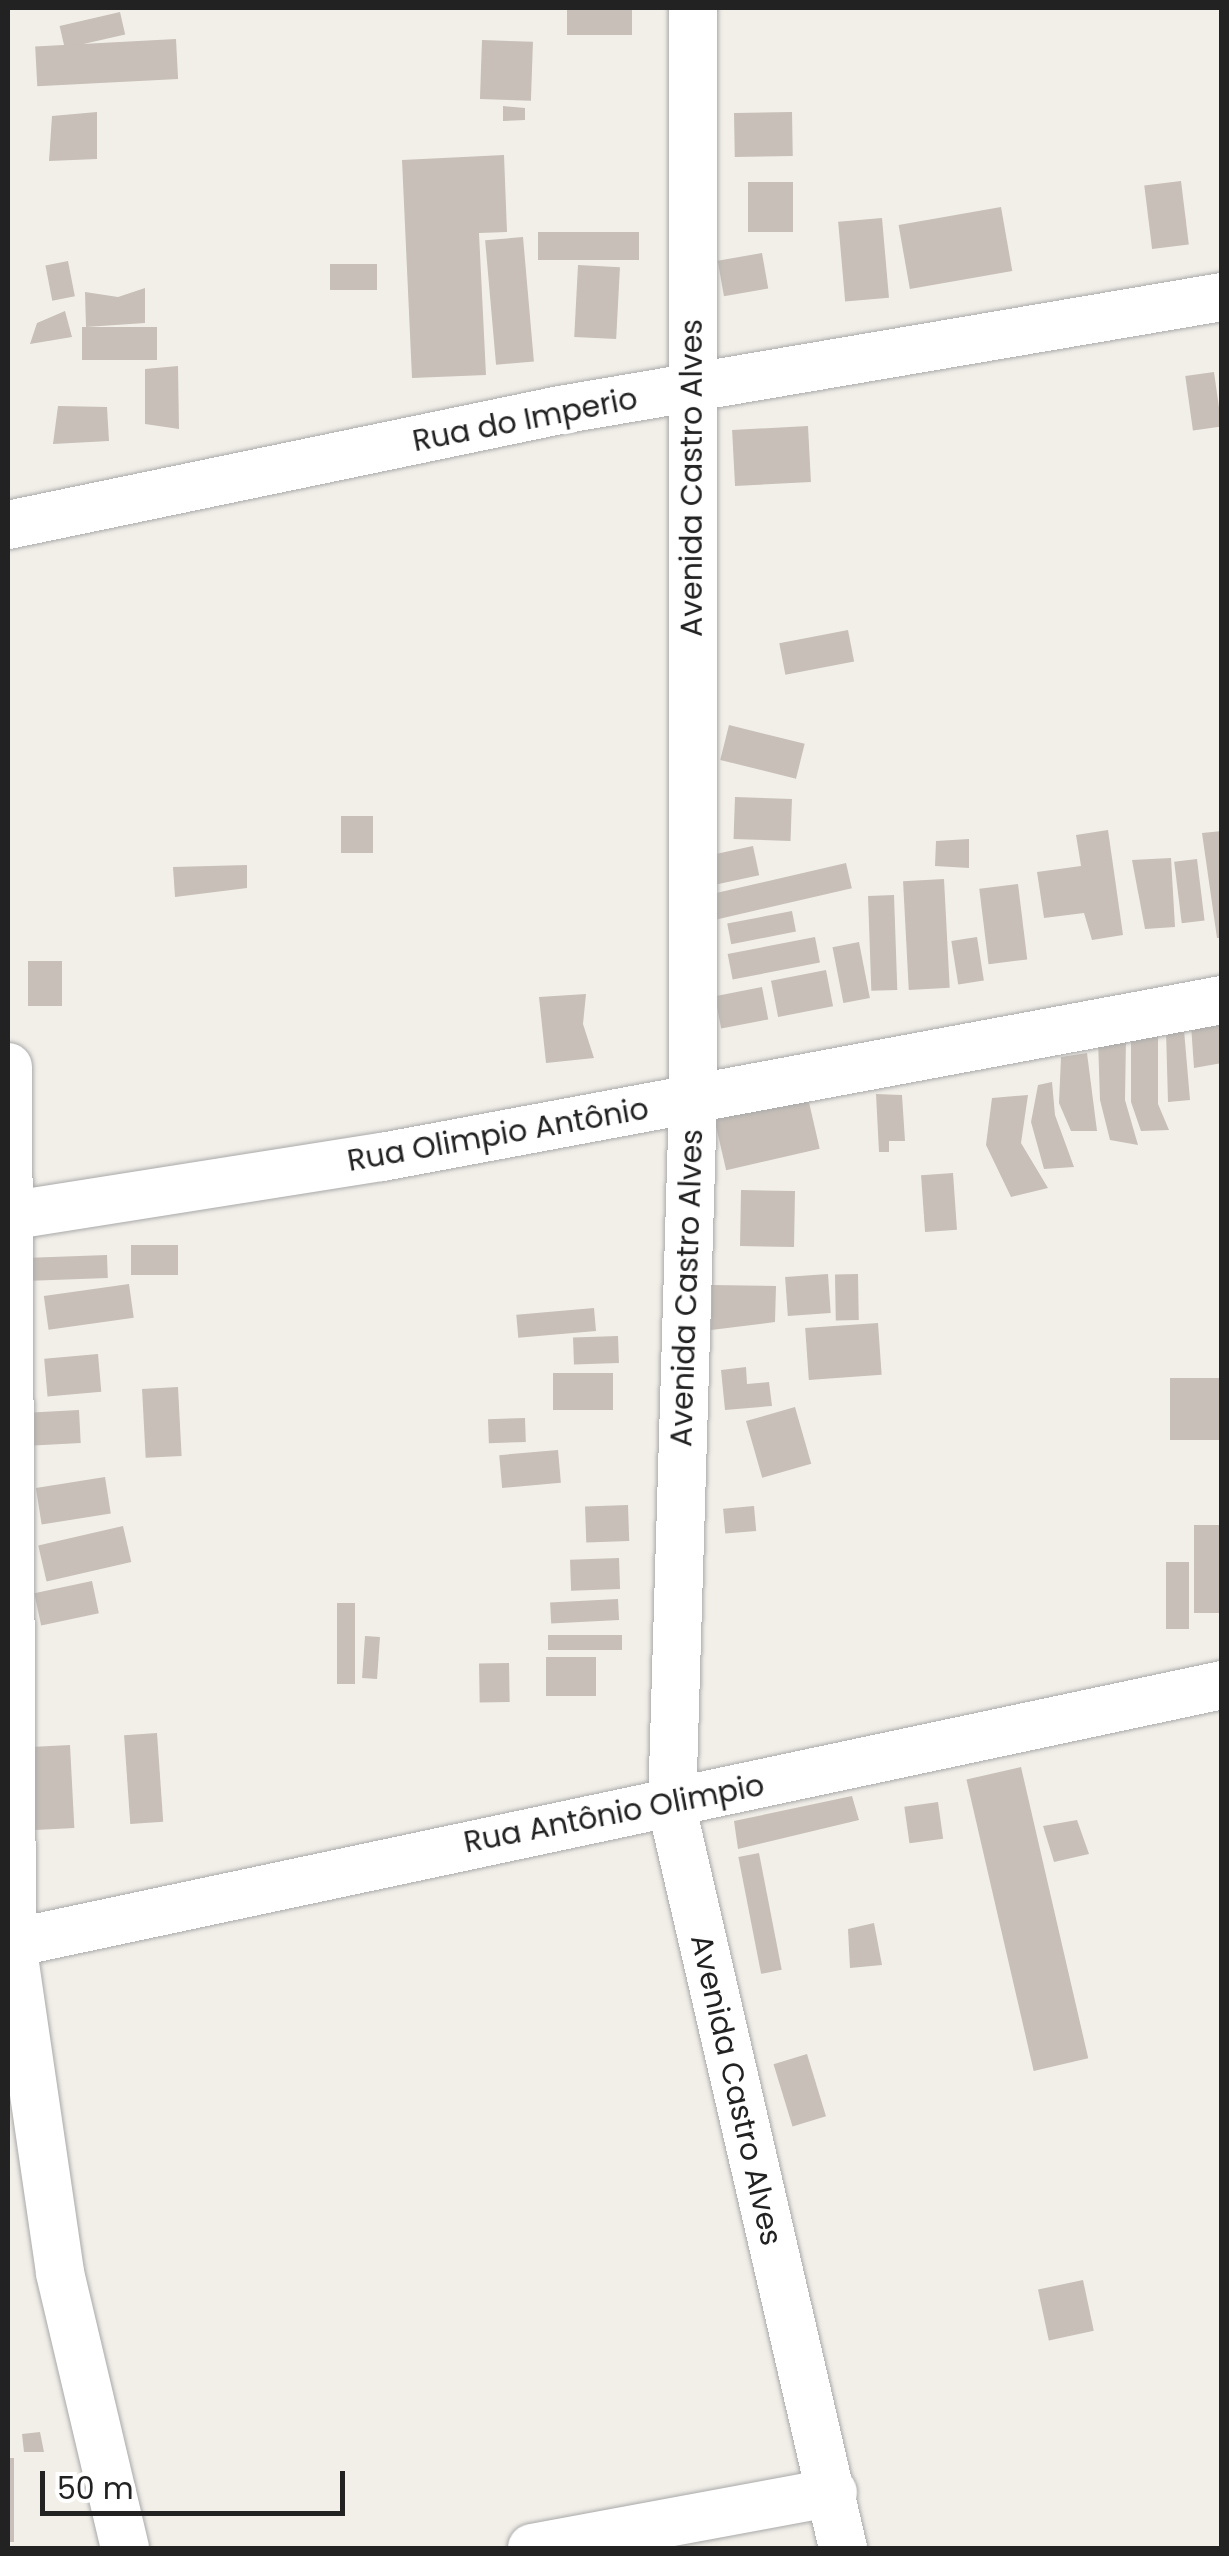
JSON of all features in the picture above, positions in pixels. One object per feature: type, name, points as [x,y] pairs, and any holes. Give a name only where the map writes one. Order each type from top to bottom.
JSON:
[{"type":"street","name":"Avenida Castro Alves","points":[[693,8],[693,1100],[672,1808],[843,2548]]},
{"type":"street","name":"Rua do Imperio","points":[[8,525],[691,390],[1222,297]]},
{"type":"street","name":"Rua Olimpio Antônio","points":[[8,1216],[693,1100],[1222,1000]]},
{"type":"street","points":[[8,1067],[10,1944],[60,2273],[125,2548]]},
{"type":"street","name":"Rua Antônio Olimpio","points":[[10,1944],[344,1866],[672,1808],[1007,1724],[1222,1685]]},
{"type":"street","points":[[532,2548],[833,2492]]},
{"type":"building","points":[[567,8],[632,8],[632,35],[567,35]]},
{"type":"building","points":[[120,12],[125,34],[65,48],[60,26]]},
{"type":"building","points":[[176,39],[178,79],[37,86],[35,46]]},
{"type":"building","points":[[482,40],[533,42],[531,101],[480,99]]},
{"type":"building","points":[[503,106],[525,108],[525,120],[503,121]]},
{"type":"building","points":[[97,112],[97,159],[49,161],[52,116]]},
{"type":"building","points":[[792,112],[793,156],[735,157],[734,113]]},
{"type":"building","points":[[504,155],[507,232],[479,233],[486,375],[412,378],[402,160]]},
{"type":"building","points":[[1181,181],[1189,245],[1152,249],[1144,186]]},
{"type":"building","points":[[748,182],[793,182],[793,232],[748,232]]},
{"type":"building","points":[[1001,207],[1012,271],[910,289],[899,225]]},
{"type":"building","points":[[882,218],[889,298],[845,302],[838,222]]},
{"type":"building","points":[[538,232],[639,232],[639,260],[538,260]]},
{"type":"building","points":[[523,237],[534,362],[496,365],[485,240]]},
{"type":"building","points":[[762,253],[768,288],[724,296],[718,261]]},
{"type":"building","points":[[68,261],[75,296],[52,301],[45,265]]},
{"type":"building","points":[[330,264],[377,264],[377,290],[330,290]]},
{"type":"building","points":[[578,265],[620,267],[616,339],[574,337]]},
{"type":"building","points":[[145,288],[145,323],[86,327],[85,292],[118,297]]},
{"type":"building","points":[[65,311],[72,337],[30,344],[37,323]]},
{"type":"building","points":[[82,327],[157,327],[157,360],[82,360]]},
{"type":"building","points":[[178,366],[179,429],[145,424],[145,369]]},
{"type":"building","points":[[1214,372],[1222,426],[1193,431],[1185,376]]},
{"type":"building","points":[[58,406],[107,407],[109,441],[53,444]]},
{"type":"building","points":[[808,426],[811,482],[735,486],[732,430]]},
{"type":"building","points":[[848,630],[854,661],[785,675],[779,643]]},
{"type":"building","points":[[729,725],[805,744],[796,779],[720,760]]},
{"type":"building","points":[[735,797],[792,799],[790,841],[734,839]]},
{"type":"building","points":[[341,816],[373,816],[373,853],[341,853]]},
{"type":"building","points":[[1108,830],[1123,935],[1092,940],[1084,913],[1044,918],[1037,872],[1081,866],[1076,835]]},
{"type":"building","points":[[1222,831],[1222,938],[1217,938],[1202,833]]},
{"type":"building","points":[[969,839],[969,868],[935,866],[936,841]]},
{"type":"building","points":[[753,846],[759,875],[710,886],[704,856]]},
{"type":"building","points":[[1171,858],[1175,927],[1145,929],[1132,860]]},
{"type":"building","points":[[1197,859],[1205,921],[1182,923],[1174,862]]},
{"type":"building","points":[[846,863],[852,888],[715,920],[710,894]]},
{"type":"building","points":[[247,865],[247,888],[175,897],[173,867]]},
{"type":"building","points":[[944,879],[950,988],[909,990],[903,881]]},
{"type":"building","points":[[1018,884],[1027,959],[989,964],[979,889]]},
{"type":"building","points":[[894,895],[897,990],[871,991],[868,896]]},
{"type":"building","points":[[792,911],[796,932],[731,944],[727,924]]},
{"type":"building","points":[[815,937],[820,963],[733,980],[728,954]]},
{"type":"building","points":[[977,937],[984,980],[958,985],[951,941]]},
{"type":"building","points":[[859,942],[870,998],[843,1003],[832,947]]},
{"type":"building","points":[[28,961],[62,961],[62,1006],[28,1006]]},
{"type":"building","points":[[826,970],[833,1006],[778,1017],[771,981]]},
{"type":"building","points":[[762,987],[768,1019],[721,1029],[715,996]]},
{"type":"building","points":[[586,994],[583,1024],[594,1058],[546,1063],[539,997]]},
{"type":"building","points":[[1222,1021],[1222,1063],[1194,1068],[1191,1025]]},
{"type":"building","points":[[1184,1030],[1190,1100],[1168,1102],[1166,1031]]},
{"type":"building","points":[[1131,1036],[1158,1036],[1158,1104],[1169,1130],[1141,1131],[1131,1102]]},
{"type":"building","points":[[1126,1037],[1125,1100],[1138,1145],[1110,1140],[1100,1100],[1098,1040]]},
{"type":"building","points":[[1087,1053],[1097,1131],[1071,1131],[1059,1103],[1061,1057]]},
{"type":"building","points":[[1052,1082],[1055,1115],[1074,1167],[1044,1169],[1031,1122],[1038,1085]]},
{"type":"building","points":[[876,1094],[902,1095],[905,1141],[889,1141],[889,1152],[879,1152]]},
{"type":"building","points":[[1028,1095],[1021,1143],[1048,1188],[1011,1197],[986,1145],[992,1098]]},
{"type":"building","points":[[808,1098],[820,1149],[726,1170],[714,1120]]},
{"type":"building","points":[[953,1173],[957,1230],[925,1232],[921,1175]]},
{"type":"building","points":[[741,1190],[795,1191],[794,1247],[740,1246]]},
{"type":"building","points":[[131,1245],[178,1245],[178,1275],[131,1275]]},
{"type":"building","points":[[107,1255],[108,1278],[25,1281],[24,1258]]},
{"type":"building","points":[[828,1274],[831,1313],[788,1316],[785,1277]]},
{"type":"building","points":[[835,1274],[858,1274],[859,1320],[836,1320]]},
{"type":"building","points":[[129,1284],[134,1318],[49,1330],[44,1296]]},
{"type":"building","points":[[712,1285],[776,1286],[775,1322],[711,1330]]},
{"type":"building","points":[[594,1308],[596,1331],[518,1338],[516,1315]]},
{"type":"building","points":[[878,1323],[882,1375],[809,1380],[805,1328]]},
{"type":"building","points":[[618,1336],[619,1363],[574,1365],[573,1338]]},
{"type":"building","points":[[98,1354],[101,1392],[48,1397],[44,1359]]},
{"type":"building","points":[[746,1367],[747,1384],[769,1382],[772,1406],[725,1410],[721,1370]]},
{"type":"building","points":[[553,1373],[613,1373],[613,1410],[553,1410]]},
{"type":"building","points":[[1170,1378],[1222,1378],[1222,1440],[1170,1440]]},
{"type":"building","points":[[178,1387],[182,1456],[146,1458],[142,1389]]},
{"type":"building","points":[[795,1407],[811,1464],[762,1478],[746,1421]]},
{"type":"building","points":[[79,1410],[81,1443],[34,1445],[32,1412]]},
{"type":"building","points":[[525,1418],[526,1442],[489,1443],[488,1419]]},
{"type":"building","points":[[558,1450],[561,1483],[502,1488],[499,1455]]},
{"type":"building","points":[[105,1477],[111,1514],[42,1524],[36,1488]]},
{"type":"building","points":[[628,1505],[629,1541],[586,1542],[585,1507]]},
{"type":"building","points":[[754,1506],[756,1531],[725,1534],[723,1509]]},
{"type":"building","points":[[1194,1525],[1222,1525],[1222,1613],[1194,1613]]},
{"type":"building","points":[[123,1526],[131,1562],[47,1582],[38,1546]]},
{"type":"building","points":[[619,1558],[620,1589],[571,1591],[570,1560]]},
{"type":"building","points":[[1166,1562],[1189,1562],[1189,1629],[1166,1629]]},
{"type":"building","points":[[92,1581],[99,1613],[41,1626],[34,1593]]},
{"type":"building","points":[[618,1599],[619,1620],[551,1624],[550,1603]]},
{"type":"building","points":[[337,1603],[355,1603],[355,1684],[337,1684]]},
{"type":"building","points":[[548,1635],[622,1635],[622,1650],[548,1650]]},
{"type":"building","points":[[365,1636],[380,1637],[377,1679],[362,1678]]},
{"type":"building","points":[[546,1657],[596,1657],[596,1696],[546,1696]]},
{"type":"building","points":[[509,1663],[510,1702],[480,1703],[479,1664]]},
{"type":"building","points":[[157,1733],[163,1822],[130,1824],[124,1735]]},
{"type":"building","points":[[70,1745],[74,1828],[30,1830],[26,1747]]},
{"type":"building","points":[[1021,1767],[1088,2058],[1034,2071],[966,1780]]},
{"type":"building","points":[[852,1796],[859,1820],[738,1849],[734,1821]]},
{"type":"building","points":[[938,1802],[943,1839],[909,1843],[904,1807]]},
{"type":"building","points":[[1077,1820],[1089,1854],[1054,1862],[1043,1826]]},
{"type":"building","points":[[759,1853],[782,1970],[761,1974],[738,1857]]},
{"type":"building","points":[[874,1923],[882,1965],[850,1968],[848,1929]]},
{"type":"building","points":[[807,2054],[826,2116],[793,2126],[774,2064]]},
{"type":"building","points":[[1083,2280],[1094,2331],[1049,2340],[1038,2290]]},
{"type":"building","points":[[40,2432],[44,2452],[24,2452],[22,2434]]},
{"type":"building","points":[[8,2458],[14,2458],[14,2542],[8,2542]]}]
